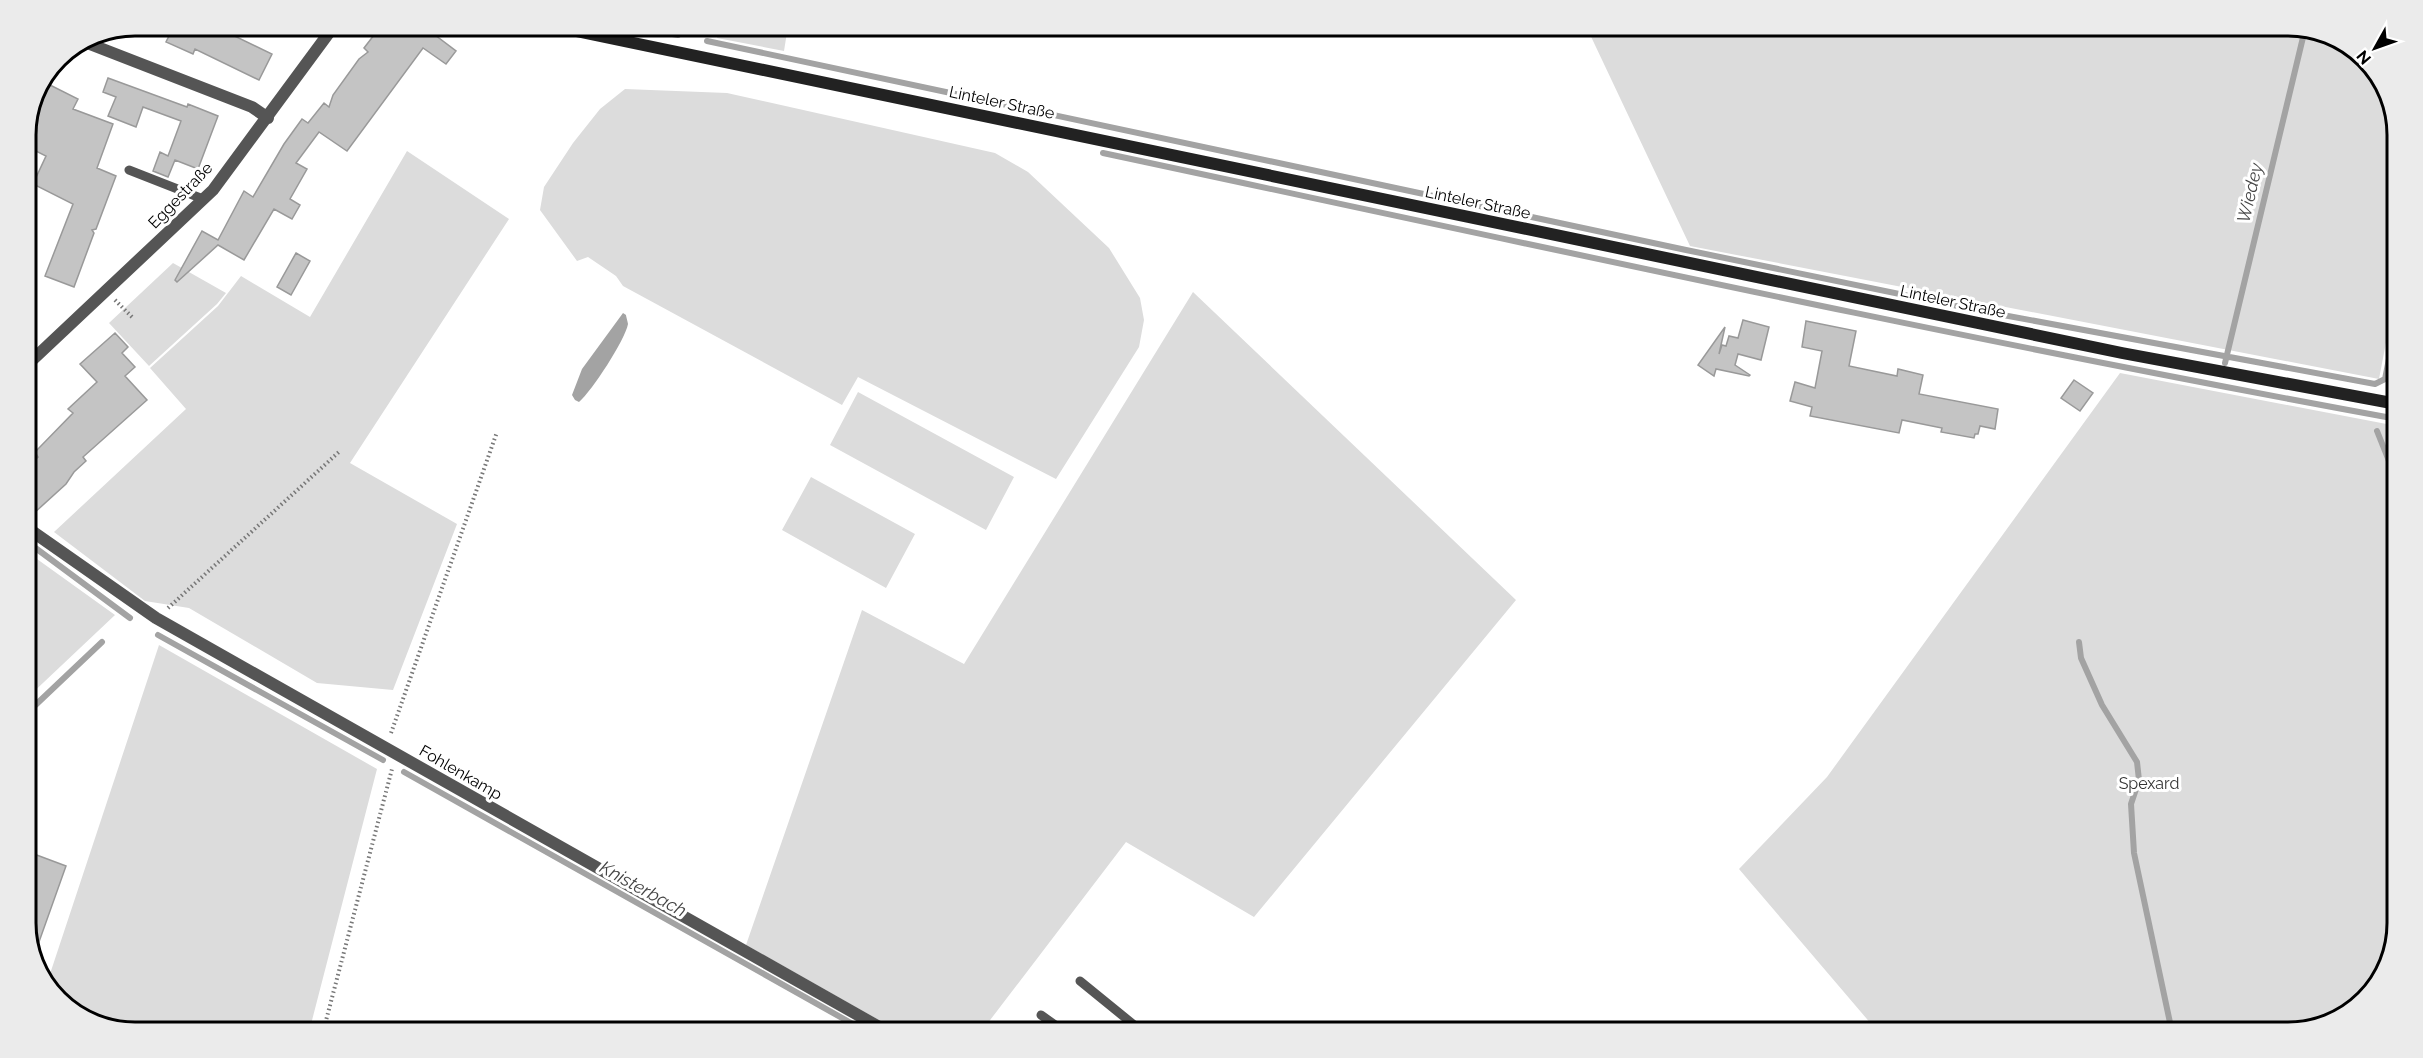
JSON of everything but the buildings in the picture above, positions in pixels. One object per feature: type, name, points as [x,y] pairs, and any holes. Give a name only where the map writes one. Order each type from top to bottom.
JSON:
[{"type":"street","name":"Eggestraße","points":[[36,357],[213,190],[327,36]]},
{"type":"street","name":"Linteler Straße","points":[[600,36],[2110,351],[2387,402]]},
{"type":"street","points":[[94,46],[252,107],[268,118]]},
{"type":"street","name":"Fohlenkamp","points":[[36,534],[156,618],[870,1022]]},
{"type":"lane","points":[[129,170],[203,199]]},
{"type":"lane","points":[[1080,981],[1130,1022]]},
{"type":"lane","points":[[1041,1015],[1051,1022]]},
{"type":"path","points":[[125,310],[133,318]]},
{"type":"path","points":[[325,1022],[391,751],[497,432]]},
{"type":"path","points":[[156,618],[340,452]]},
{"type":"green space","points":[[718,36],[786,36],[784,51],[717,38]]},
{"type":"green space","points":[[1591,36],[2288,36],[2308,38],[2338,49],[2345,54],[2345,78],[2369,78],[2377,91],[2387,128],[2387,337],[2379,379],[1690,246]]},
{"type":"green space","points":[[625,89],[727,93],[995,153],[1028,172],[1109,248],[1140,298],[1144,320],[1139,347],[1056,479],[858,377],[842,405],[623,286],[616,276],[588,257],[577,261],[540,210],[544,187],[573,143],[600,109]]},
{"type":"green space","points":[[407,151],[509,219],[350,463],[457,524],[393,690],[317,683],[189,608],[145,601],[54,532],[186,409],[150,368],[218,306],[241,276],[310,317]]},
{"type":"green space","points":[[173,263],[226,293],[149,366],[109,323]]},
{"type":"green space","points":[[1193,292],[1516,600],[1254,917],[1126,842],[989,1022],[882,1022],[746,945],[862,610],[964,664]]},
{"type":"green space","name":"Spexard","points":[[2120,373],[2387,424],[2387,923],[2385,943],[2374,973],[2358,993],[2332,1012],[2308,1020],[2288,1022],[1869,1022],[1739,869],[1827,777]]},
{"type":"green space","points":[[858,392],[1014,477],[986,530],[830,445]]},
{"type":"green space","points":[[811,477],[915,534],[886,588],[782,530]]},
{"type":"green space","points":[[36,558],[115,615],[36,690]]},
{"type":"green space","points":[[159,645],[377,769],[312,1022],[115,1020],[85,1009],[75,1002],[60,988],[50,974]]},
{"type":"shaded area","points":[[623,313],[626,315],[628,324],[621,341],[585,396],[579,402],[575,400],[572,395],[582,369]]},
{"type":"waterway","name":"Wiedey","points":[[2225,363],[2303,37]]},
{"type":"waterway","points":[[707,41],[1992,313],[2375,384],[2385,379],[2387,369]]},
{"type":"waterway","points":[[1103,153],[1911,324],[2387,417]]},
{"type":"waterway","points":[[2377,431],[2387,456]]},
{"type":"waterway","name":"Knisterbach","points":[[36,548],[130,618]]},
{"type":"waterway","name":"Knisterbach","points":[[158,635],[383,760]]},
{"type":"waterway","points":[[36,705],[102,642]]},
{"type":"waterway","points":[[2079,642],[2081,658],[2102,705],[2137,762],[2139,780],[2131,804],[2134,853],[2170,1022]]},
{"type":"waterway","name":"Knisterbach","points":[[404,772],[849,1022]]}]
